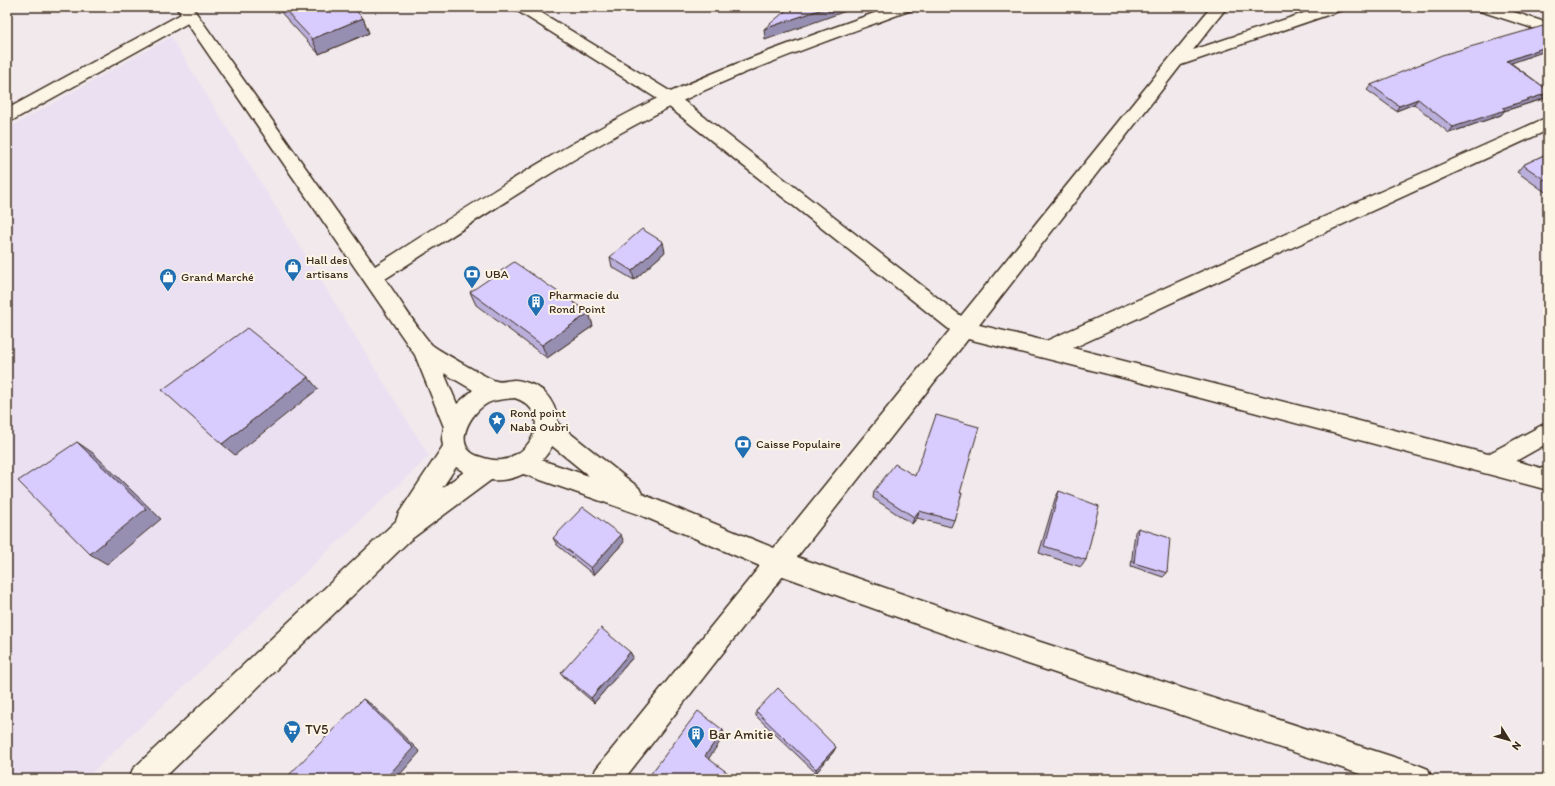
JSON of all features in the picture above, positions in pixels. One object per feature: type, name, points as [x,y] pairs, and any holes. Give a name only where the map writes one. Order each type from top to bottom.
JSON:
[{"type":"street","points":[[521,7],[670,99],[963,329],[1548,480]]},
{"type":"street","points":[[373,277],[549,167],[670,99],[751,64],[906,7]]},
{"type":"street","points":[[606,779],[1219,7]]},
{"type":"street","points":[[1175,62],[1337,7]]},
{"type":"street","points":[[1482,7],[1548,28]]},
{"type":"street","points":[[7,116],[186,12],[424,351],[455,437],[467,463],[486,470],[504,469],[520,463],[539,448],[548,429],[547,411],[535,397],[516,389],[494,391],[477,399],[463,411],[455,437],[401,532]]},
{"type":"street","points":[[1048,350],[1548,123]]},
{"type":"street","points":[[424,351],[494,391]]},
{"type":"street","points":[[548,429],[643,505]]},
{"type":"street","points":[[1489,465],[1548,432]]},
{"type":"street","points":[[520,463],[643,505],[778,562],[1028,651],[1418,779]]},
{"type":"street","points":[[143,779],[401,532],[486,470]]},
{"type":"shaded area","name":"Grand Marché","points":[[171,37],[429,456],[85,779],[7,779],[7,129]]},
{"type":"building","points":[[282,7],[352,7],[363,18],[312,39]]},
{"type":"building","points":[[790,7],[828,7],[764,29]]},
{"type":"building","points":[[1543,26],[1548,28],[1548,46],[1507,61],[1548,90],[1548,93],[1503,108],[1505,110],[1453,127],[1418,99],[1399,106],[1371,85],[1442,55]]},
{"type":"building","points":[[1548,153],[1548,182],[1523,165]]},
{"type":"building","points":[[642,229],[663,242],[632,271],[610,257]]},
{"type":"building","name":"Pharmacie du Rond Point","points":[[514,262],[589,313],[542,345],[470,292]]},
{"type":"building","points":[[247,328],[308,377],[222,444],[162,390]]},
{"type":"building","points":[[936,415],[979,427],[960,493],[962,493],[954,520],[919,511],[914,517],[874,491],[895,464],[915,476]]},
{"type":"building","points":[[77,442],[146,509],[90,554],[18,481]]},
{"type":"building","points":[[1059,491],[1099,506],[1086,560],[1044,546]]},
{"type":"building","points":[[583,507],[621,535],[591,568],[553,538]]},
{"type":"building","points":[[1138,528],[1170,538],[1167,573],[1134,563]]},
{"type":"building","points":[[601,628],[630,652],[591,698],[561,673]]},
{"type":"building","points":[[778,688],[836,747],[816,769],[756,711]]},
{"type":"building","points":[[363,699],[413,748],[385,779],[285,779]]},
{"type":"building","name":"Bar Amitie","points":[[698,711],[723,730],[705,756],[736,779],[647,779]]},
{"type":"building","points":[[204,774],[209,779],[198,779]]},
{"type":"place","name":"Hall des artisans","points":[[293,282]]},
{"type":"place","name":"UBA","points":[[472,289]]},
{"type":"place","name":"Grand Marché","points":[[168,292]]},
{"type":"place","name":"Pharmacie du Rond Point","points":[[536,317]]},
{"type":"place","name":"Rond point Naba Oubri","points":[[497,435]]},
{"type":"place","name":"Caisse Populaire","points":[[743,459]]},
{"type":"place","name":"TV5","points":[[292,744]]},
{"type":"place","name":"Bar Amitie","points":[[696,749]]}]
